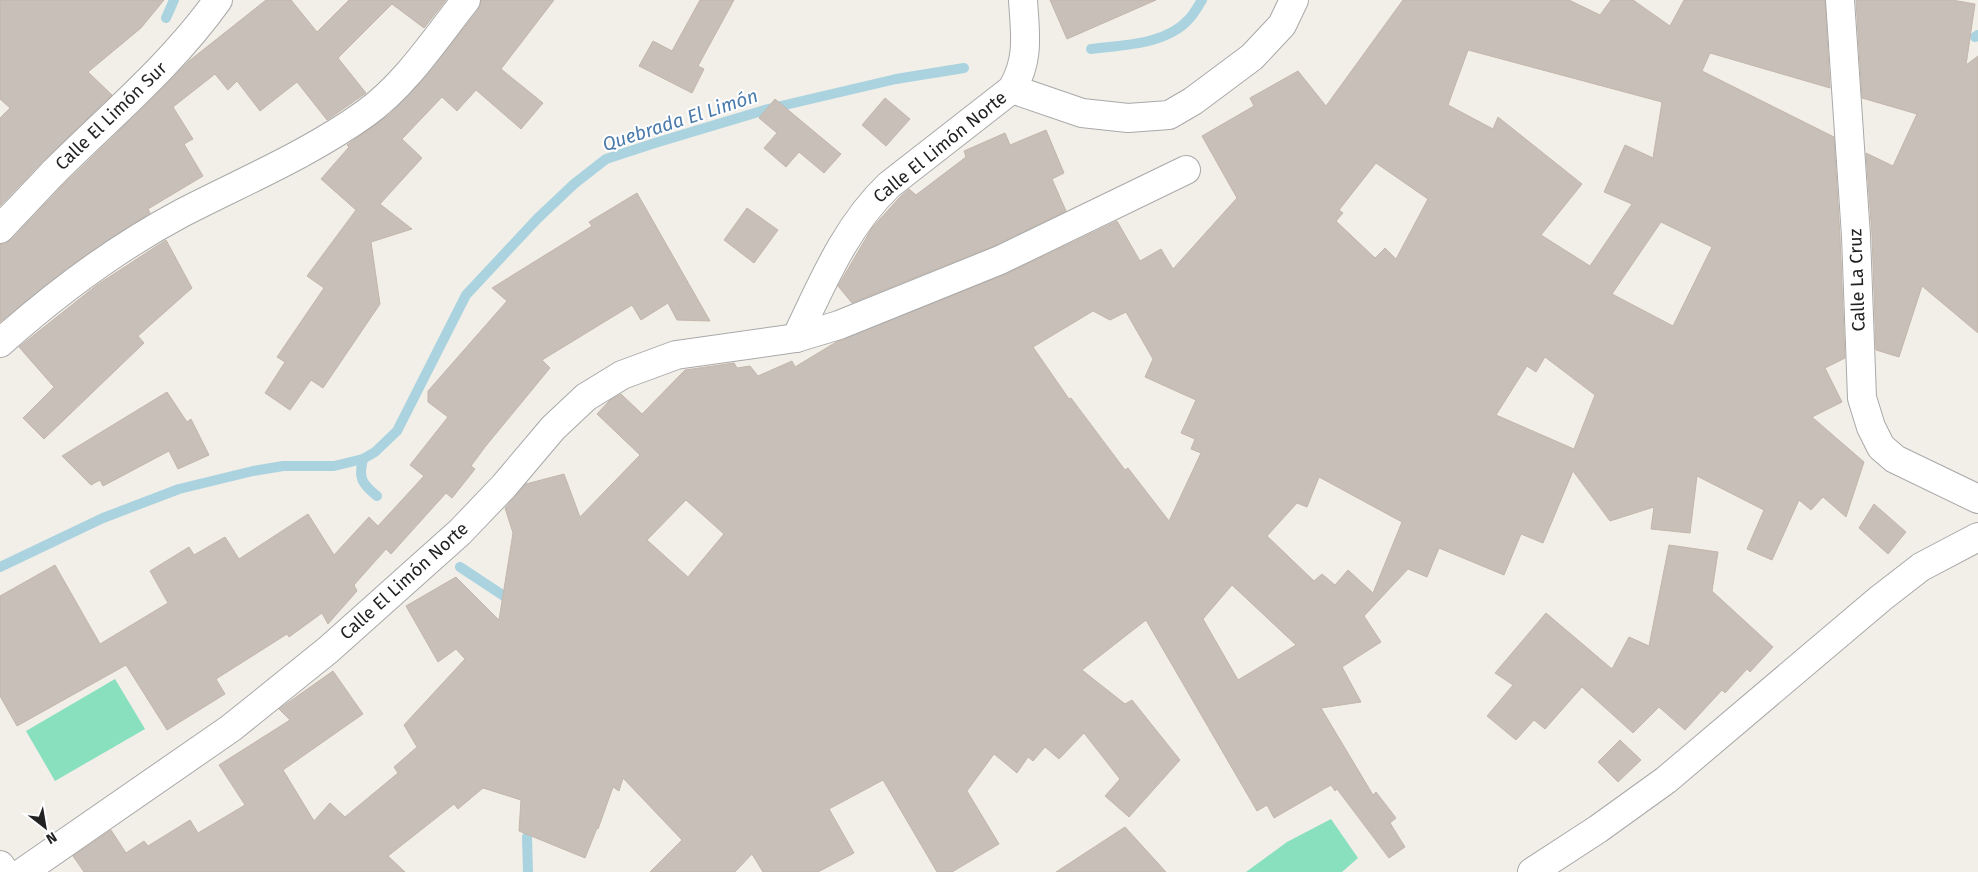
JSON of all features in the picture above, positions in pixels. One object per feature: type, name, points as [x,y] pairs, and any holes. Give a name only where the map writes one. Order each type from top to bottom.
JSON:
[{"type":"street","name":"Calle El Limón Sur","points":[[0,229],[53,173],[149,81],[198,28],[218,0]]},
{"type":"street","points":[[0,343],[30,316],[138,238],[182,213],[286,162],[366,113],[400,82],[466,0]]},
{"type":"street","name":"Calle El Limón Norte","points":[[796,338],[833,259],[874,199],[889,185],[1012,89],[1024,59],[1023,0]]},
{"type":"street","points":[[1012,89],[1082,113],[1128,118],[1169,115],[1193,101],[1252,57],[1282,25],[1294,0]]},
{"type":"street","name":"Calle La Cruz","points":[[1840,0],[1856,236],[1862,398],[1871,428],[1881,447],[1895,459],[1978,499]]},
{"type":"street","name":"Calle El Limón Norte","points":[[23,872],[231,728],[328,650],[460,532],[504,486],[553,428],[586,397],[622,375],[676,356],[796,338],[839,325],[1000,260],[1186,170]]},
{"type":"street","points":[[1532,872],[1598,830],[1666,780],[1874,604],[1921,567],[1978,537]]},
{"type":"street","points":[[0,865],[5,872]]},
{"type":"green space","points":[[115,679],[145,729],[55,781],[26,731]]},
{"type":"green space","points":[[1331,819],[1358,858],[1342,872],[1246,872],[1287,842]]},
{"type":"building","points":[[0,0],[164,0],[141,28],[88,72],[112,95],[41,163],[0,206],[0,118],[10,108],[0,99]]},
{"type":"building","points":[[266,0],[291,0],[317,32],[349,0],[446,0],[424,28],[392,4],[338,58],[366,93],[327,120],[297,82],[260,111],[237,81],[228,90],[215,74],[173,107],[193,139],[184,144],[203,176],[148,209],[150,213],[79,260],[0,322],[0,244],[5,244],[11,240],[63,185],[189,61]]},
{"type":"building","points":[[481,0],[554,0],[501,69],[543,103],[521,129],[476,90],[457,111],[442,97],[402,139],[422,158],[380,204],[412,229],[371,242],[380,304],[323,388],[311,380],[290,410],[265,393],[285,362],[277,357],[324,288],[307,276],[356,210],[321,179],[349,147],[347,145],[390,114],[418,85],[478,10]]},
{"type":"building","points":[[700,0],[734,0],[698,66],[704,69],[692,93],[639,66],[653,41],[672,51]]},
{"type":"building","points":[[1050,0],[1156,0],[1067,39]]},
{"type":"building","points":[[1403,0],[1569,0],[1600,15],[1611,0],[1633,0],[1670,26],[1684,0],[1825,0],[1830,88],[1710,53],[1702,71],[1834,137],[1845,358],[1825,368],[1842,402],[1812,417],[1864,462],[1846,517],[1823,497],[1811,510],[1799,500],[1772,560],[1747,549],[1764,510],[1697,476],[1690,533],[1651,529],[1654,507],[1610,521],[1573,471],[1543,543],[1521,534],[1504,575],[1439,548],[1427,577],[1408,569],[1364,616],[1381,642],[1342,667],[1361,702],[1321,708],[1373,795],[1376,792],[1396,818],[1390,823],[1405,847],[1389,858],[1337,789],[1335,791],[1331,785],[1274,818],[1267,805],[1257,811],[1146,620],[1082,670],[1125,704],[1132,700],[1180,760],[1129,817],[1105,796],[1120,779],[1084,733],[1059,759],[1045,747],[1033,761],[1028,757],[1017,773],[994,754],[967,791],[999,844],[952,872],[937,872],[883,780],[829,809],[854,853],[818,872],[763,872],[752,854],[735,872],[650,872],[682,840],[623,778],[619,791],[613,787],[585,858],[519,831],[521,800],[483,788],[458,809],[454,804],[388,856],[405,872],[84,872],[73,856],[111,830],[126,853],[144,841],[148,846],[190,820],[198,833],[245,805],[219,765],[290,720],[279,709],[333,671],[363,714],[283,770],[314,821],[330,803],[345,817],[398,773],[394,767],[417,747],[404,725],[465,659],[456,649],[438,662],[406,606],[456,577],[499,620],[513,533],[505,508],[526,484],[564,474],[580,517],[640,455],[597,414],[610,400],[621,394],[642,414],[685,370],[734,363],[737,368],[750,366],[758,376],[792,361],[795,367],[838,341],[1006,274],[1117,221],[1140,261],[1161,249],[1173,269],[1237,198],[1202,136],[1254,106],[1250,98],[1298,71],[1326,106]],"holes":[[[1468,50],[1662,102],[1653,158],[1625,145],[1604,192],[1632,204],[1590,266],[1541,235],[1582,184],[1498,117],[1493,129],[1448,105]],[[1376,163],[1428,199],[1396,259],[1385,248],[1375,258],[1336,221],[1343,213],[1339,210]],[[1661,222],[1712,247],[1673,326],[1612,294]],[[1093,311],[1110,320],[1126,312],[1153,359],[1145,377],[1196,400],[1181,433],[1195,439],[1191,449],[1201,453],[1169,521],[1128,468],[1125,470],[1071,398],[1069,399],[1033,347]],[[1545,357],[1595,395],[1574,449],[1496,415],[1527,366],[1536,372]],[[1319,477],[1402,522],[1373,593],[1348,570],[1335,585],[1322,574],[1314,581],[1267,536],[1297,503],[1307,507]],[[686,500],[724,534],[688,577],[647,540]],[[1232,585],[1296,645],[1238,680],[1203,619]]]},
{"type":"building","points":[[1856,0],[1952,0],[1975,4],[1966,65],[1978,56],[1978,333],[1922,286],[1899,357],[1876,350],[1872,235],[1866,153],[1893,166],[1917,114],[1862,98]]},
{"type":"building","points":[[885,98],[910,119],[886,146],[862,125]]},
{"type":"building","points":[[775,99],[841,154],[824,173],[799,152],[786,167],[764,148],[777,133],[759,118]]},
{"type":"building","points":[[1046,130],[1064,173],[1052,179],[1066,211],[994,246],[852,303],[838,286],[872,228],[909,189],[916,195],[966,157],[964,151],[1005,133],[1010,145]]},
{"type":"building","points":[[637,193],[710,321],[677,320],[668,303],[641,320],[632,305],[542,360],[550,368],[485,447],[471,466],[475,469],[452,498],[446,493],[391,554],[386,549],[354,585],[357,591],[328,624],[322,613],[289,637],[287,634],[216,679],[225,694],[167,730],[126,665],[17,726],[0,696],[0,596],[55,565],[100,644],[168,603],[150,571],[189,547],[194,555],[225,537],[239,559],[308,514],[334,555],[369,517],[378,526],[424,476],[410,465],[448,417],[428,402],[428,391],[507,301],[492,288],[592,226],[589,222]]},
{"type":"building","points":[[747,208],[778,230],[754,263],[724,240]]},
{"type":"building","points":[[166,240],[192,288],[138,336],[144,343],[44,439],[23,418],[54,387],[19,347],[97,285]]},
{"type":"building","points":[[167,392],[187,422],[191,419],[209,455],[178,469],[169,451],[103,486],[100,480],[91,485],[62,456]]},
{"type":"building","points":[[1874,504],[1906,532],[1888,554],[1859,528]]},
{"type":"building","points":[[1669,545],[1718,552],[1712,591],[1773,647],[1750,672],[1747,669],[1725,693],[1722,690],[1685,730],[1659,707],[1633,733],[1582,687],[1545,729],[1534,720],[1516,740],[1487,716],[1513,685],[1495,673],[1546,613],[1612,669],[1629,637],[1649,646]]},
{"type":"building","points":[[1620,740],[1641,760],[1618,782],[1598,762]]},
{"type":"building","points":[[1125,827],[1166,872],[1056,872]]},
{"type":"waterway","points":[[166,18],[174,0]]},
{"type":"waterway","name":"Quebrada El Limón","points":[[1091,49],[1130,45],[1168,34],[1179,28],[1189,19],[1202,0]]},
{"type":"waterway","name":"Quebrada El Limón","points":[[0,567],[103,518],[179,489],[253,471],[283,466],[334,466],[363,459],[375,452],[397,431],[466,295],[537,219],[574,184],[606,159],[768,109],[896,79],[964,68]]},
{"type":"waterway","points":[[363,459],[362,480],[377,496]]},
{"type":"waterway","points":[[460,567],[513,602]]},
{"type":"waterway","points":[[527,837],[528,872]]}]
